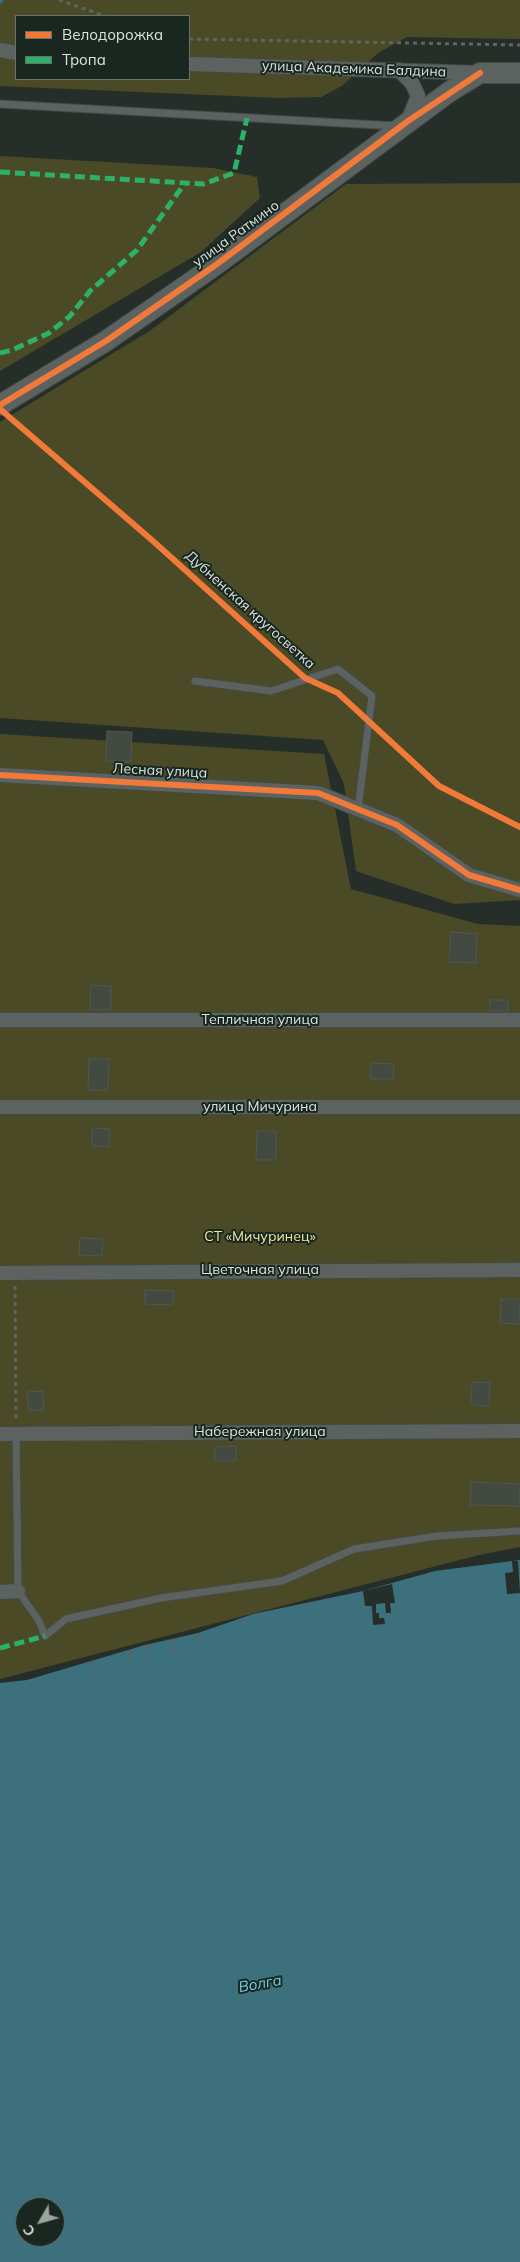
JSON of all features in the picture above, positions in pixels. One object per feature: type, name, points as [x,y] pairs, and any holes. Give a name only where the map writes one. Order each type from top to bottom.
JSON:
[{"type":"street","points":[[0,50],[15,53]]},
{"type":"street","name":"улица Академика Балдина","points":[[190,64],[520,74]]},
{"type":"street","points":[[399,70],[412,83],[418,96],[405,124]]},
{"type":"street","name":"улица Ратмино","points":[[0,405],[106,341],[217,264],[405,124],[480,74]]},
{"type":"street","name":"Лесная улица","points":[[0,775],[318,792],[397,825],[469,875],[520,890]]},
{"type":"street","name":"Тепличная улица","points":[[0,1020],[520,1020]]},
{"type":"street","name":"улица Мичурина","points":[[0,1107],[520,1107]]},
{"type":"street","name":"Цветочная улица","points":[[0,1273],[520,1270]]},
{"type":"street","name":"Набережная улица","points":[[0,1434],[520,1431]]},
{"type":"street","points":[[0,1592],[18,1591]]},
{"type":"lane","points":[[0,104],[405,124]]},
{"type":"lane","points":[[195,681],[271,691],[338,669],[372,696],[358,809]]},
{"type":"lane","points":[[16,1434],[18,1591],[39,1621],[45,1636],[66,1619],[161,1598],[282,1581],[354,1549],[437,1536],[520,1532]]},
{"type":"path","points":[[59,0],[102,15]]},
{"type":"path","points":[[190,39],[520,45]]},
{"type":"path","points":[[15,1273],[16,1434]]},
{"type":"path","points":[[198,1633],[199,1646]]},
{"type":"path","points":[[173,1639],[174,1652]]},
{"type":"path","points":[[145,1645],[146,1656]]},
{"type":"path","points":[[129,1650],[131,1661]]},
{"type":"path","points":[[92,1661],[94,1672]]},
{"type":"green space","points":[[0,0],[520,0],[520,39],[407,37],[378,53],[342,86],[321,97],[279,98],[0,86]]},
{"type":"green space","points":[[0,156],[213,168],[257,177],[260,198],[201,252],[0,371]]},
{"type":"green space","points":[[520,183],[520,900],[454,904],[356,871],[344,784],[323,740],[0,718],[0,422],[151,330],[346,184]]},
{"type":"green space","name":"СТ «Мичуринец»","points":[[0,734],[324,754],[351,889],[478,924],[520,926],[520,1547],[479,1555],[0,1679]]},
{"type":"water","name":"Волга","points":[[520,1560],[520,2262],[0,2262],[0,1683],[27,1680],[145,1645],[198,1633],[253,1614],[363,1591],[435,1571]]},
{"type":"pier","points":[[512,1561],[518,1561],[520,1593],[507,1594],[505,1573],[513,1572]]},
{"type":"pier","points":[[392,1584],[395,1603],[390,1603],[391,1613],[386,1613],[385,1603],[376,1604],[376,1613],[379,1613],[379,1618],[384,1618],[385,1624],[373,1625],[372,1606],[365,1606],[363,1591]]},
{"type":"building","points":[[107,731],[132,732],[131,762],[106,761]]},
{"type":"building","points":[[451,932],[477,934],[476,963],[449,962]]},
{"type":"building","points":[[91,985],[111,986],[111,1010],[90,1010]]},
{"type":"building","points":[[490,1000],[508,1000],[508,1011],[490,1011]]},
{"type":"building","points":[[89,1059],[109,1059],[108,1090],[88,1090]]},
{"type":"building","points":[[371,1063],[394,1064],[393,1079],[370,1079]]},
{"type":"building","points":[[92,1128],[110,1129],[109,1147],[92,1146]]},
{"type":"building","points":[[257,1131],[276,1131],[276,1160],[256,1160]]},
{"type":"building","points":[[80,1238],[103,1239],[102,1256],[79,1255]]},
{"type":"building","points":[[145,1290],[174,1291],[173,1305],[145,1304]]},
{"type":"building","points":[[501,1299],[520,1299],[520,1324],[500,1323]]},
{"type":"building","points":[[472,1382],[490,1383],[489,1406],[471,1405]]},
{"type":"building","points":[[43,1391],[44,1410],[29,1411],[27,1392]]},
{"type":"building","points":[[236,1446],[236,1461],[215,1461],[215,1447]]},
{"type":"building","points":[[471,1482],[520,1484],[520,1506],[470,1505]]},
{"type":"marked path","points":[[0,172],[203,184],[234,173],[247,118]]},
{"type":"marked path","points":[[0,353],[12,350],[49,333],[70,316],[90,291],[137,250],[185,183]]},
{"type":"marked path","points":[[0,1648],[45,1636]]},
{"type":"cycle path","points":[[0,405],[106,341],[217,264],[408,121],[480,73]]},
{"type":"cycle path","name":"Дубненская кругосветка","points":[[0,409],[153,541],[305,678],[338,693],[439,786],[520,827]]},
{"type":"cycle path","points":[[0,775],[318,793],[397,825],[469,875],[520,890]]}]
